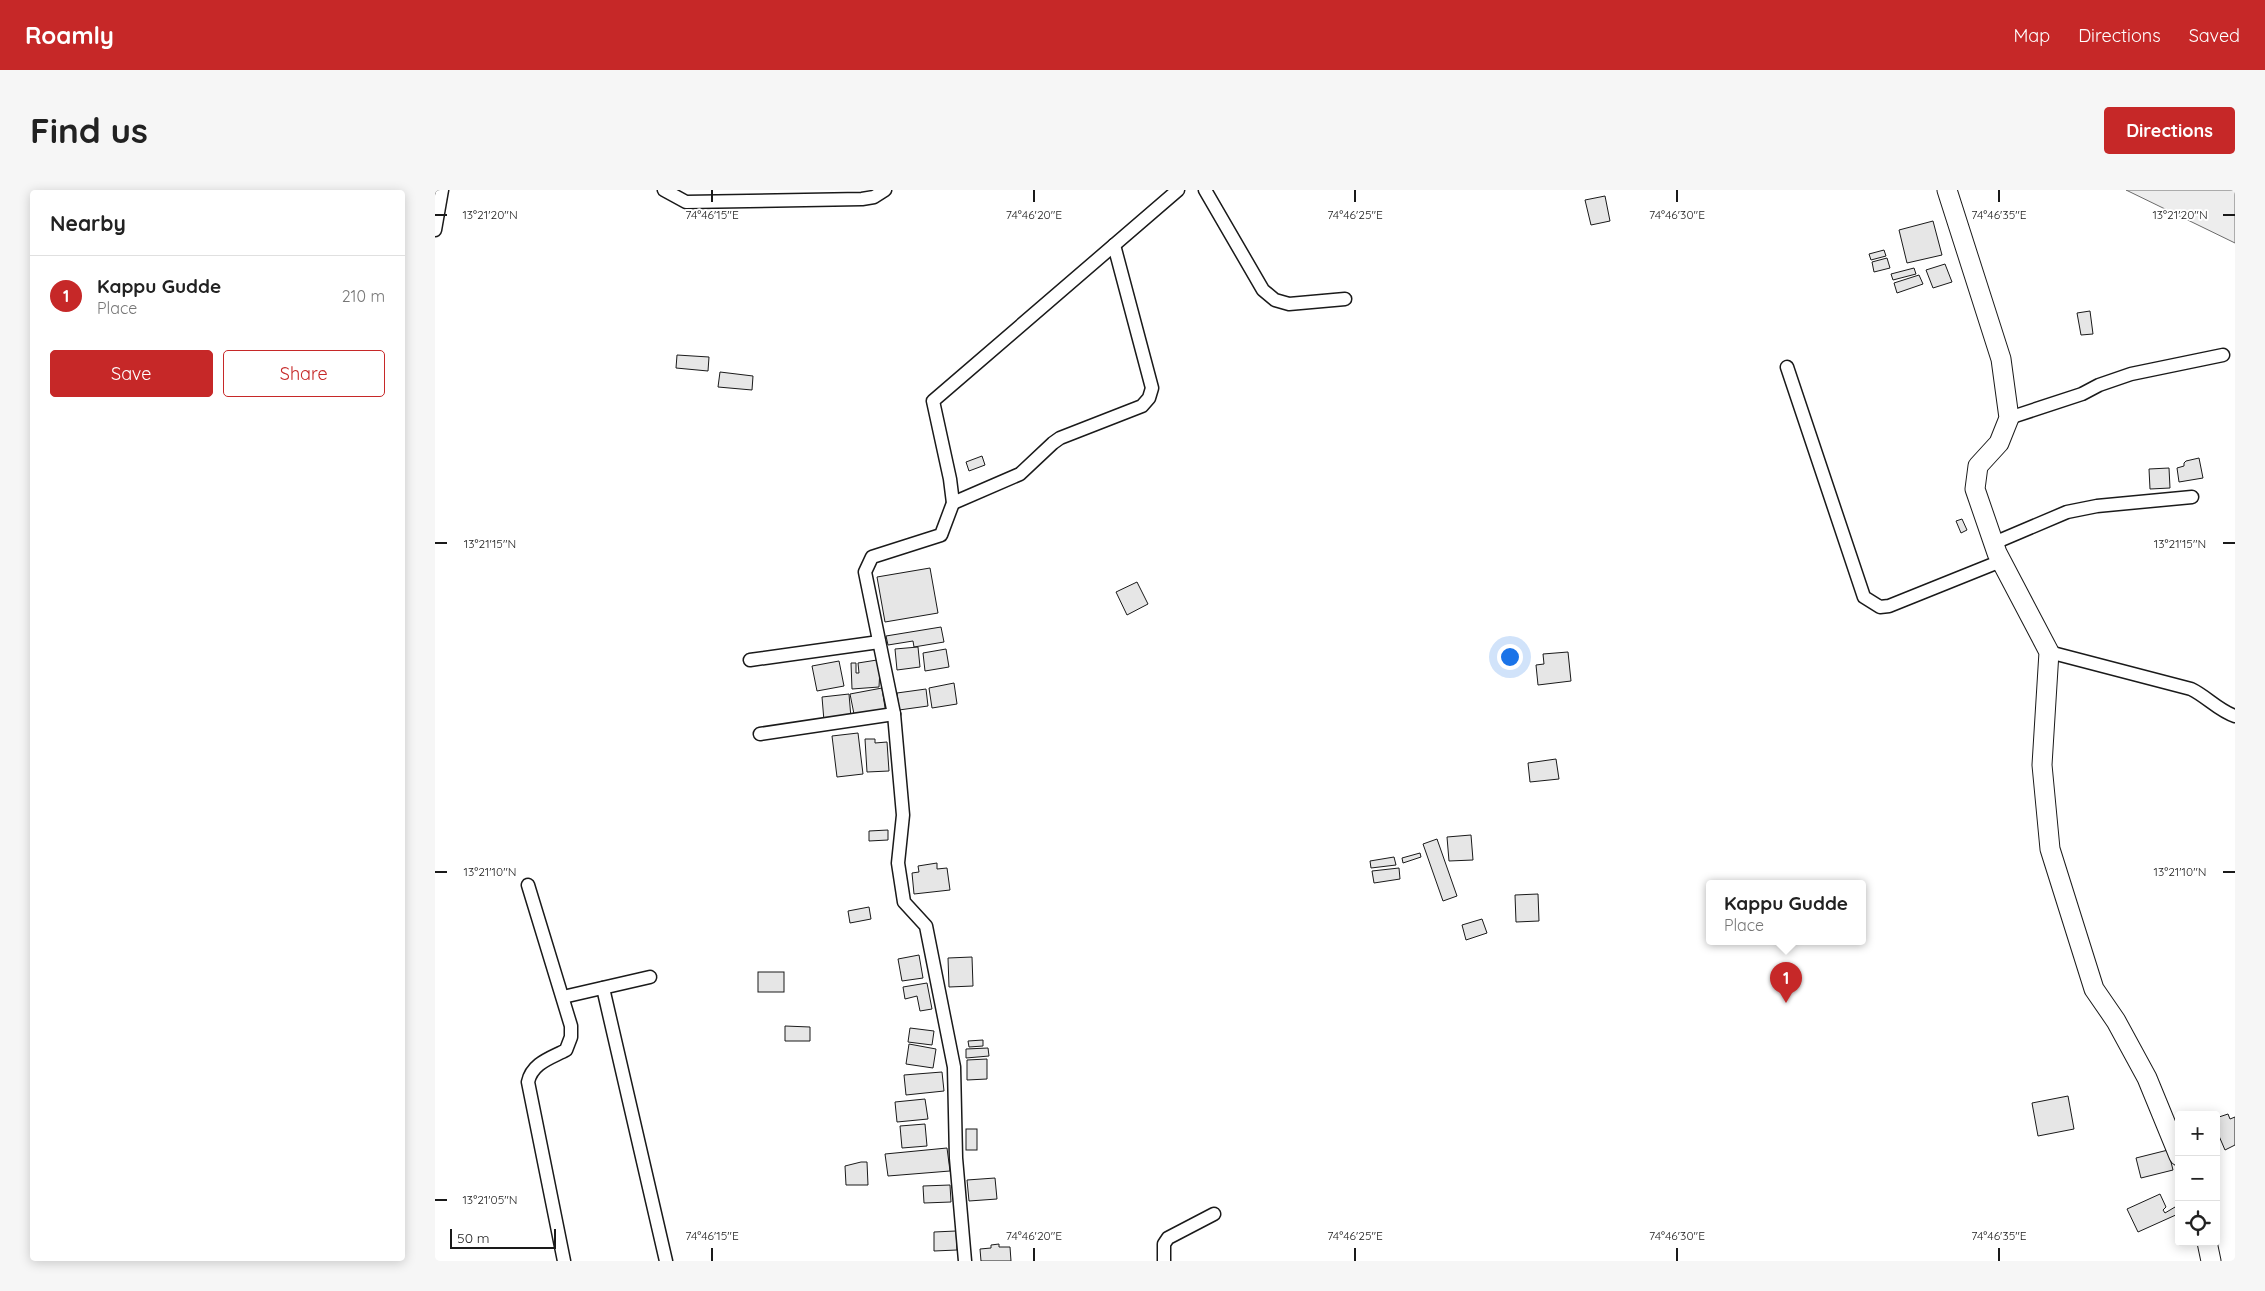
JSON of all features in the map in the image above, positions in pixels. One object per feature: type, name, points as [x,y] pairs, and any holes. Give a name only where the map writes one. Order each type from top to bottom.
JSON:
[{"type":"street","points":[[435,230],[441,190]]},
{"type":"street","points":[[664,190],[686,202],[862,199],[874,197],[885,190]]},
{"type":"street","points":[[965,1261],[956,1158],[954,1067],[926,926],[904,902],[898,864],[903,814],[894,714],[865,572],[872,557],[941,535],[953,503],[933,400],[1179,190]]},
{"type":"street","points":[[1205,190],[1263,290],[1275,300],[1289,304],[1345,299]]},
{"type":"street","points":[[1947,190],[2001,359],[2009,418],[1999,443],[1978,466],[1975,489],[2001,561],[2049,652],[2042,765],[2050,849],[2095,989],[2147,1078],[2175,1146]]},
{"type":"street","points":[[953,503],[1020,474],[1053,443],[1061,438],[1142,406],[1149,398],[1152,388],[1114,245]]},
{"type":"street","points":[[2009,418],[2082,394],[2099,385],[2131,374],[2223,355]]},
{"type":"street","points":[[1787,367],[1864,597],[1880,607],[1889,606],[2001,561]]},
{"type":"street","points":[[1993,543],[2067,512],[2097,506],[2192,498]]},
{"type":"street","points":[[750,660],[879,642]]},
{"type":"street","points":[[2049,652],[2191,689],[2228,714],[2235,716]]},
{"type":"street","points":[[760,734],[894,714]]},
{"type":"street","points":[[528,885],[571,1026],[571,1037],[566,1050],[535,1067],[530,1072],[528,1082],[564,1261]]},
{"type":"street","points":[[563,997],[649,977]]},
{"type":"street","points":[[603,988],[666,1261]]},
{"type":"street","points":[[1164,1261],[1164,1244],[1168,1238],[1213,1214]]},
{"type":"street","points":[[2208,1246],[2211,1261]]},
{"type":"shaded area","points":[[2126,190],[2235,190],[2235,243]]},
{"type":"building","points":[[1605,196],[1610,221],[1591,225],[1585,200]]},
{"type":"building","points":[[1933,221],[1942,255],[1907,263],[1899,230]]},
{"type":"building","points":[[1884,250],[1886,256],[1871,260],[1869,254]]},
{"type":"building","points":[[1887,258],[1890,268],[1874,272],[1872,262]]},
{"type":"building","points":[[1945,264],[1952,282],[1933,288],[1926,270]]},
{"type":"building","points":[[1914,268],[1916,274],[1893,280],[1891,274]]},
{"type":"building","points":[[1919,275],[1923,284],[1897,293],[1894,283]]},
{"type":"building","points":[[2090,311],[2093,334],[2081,335],[2077,313]]},
{"type":"building","points":[[677,355],[709,357],[708,371],[676,368]]},
{"type":"building","points":[[720,372],[753,376],[752,390],[718,387]]},
{"type":"building","points":[[982,456],[985,465],[969,471],[966,462]]},
{"type":"building","points":[[2199,458],[2203,478],[2179,482],[2177,468],[2184,466],[2186,461]]},
{"type":"building","points":[[2169,468],[2170,488],[2150,489],[2149,469]]},
{"type":"building","points":[[1962,519],[1967,530],[1961,533],[1956,521]]},
{"type":"building","points":[[930,568],[938,613],[885,622],[877,577]]},
{"type":"building","points":[[1137,582],[1148,604],[1127,615],[1116,592]]},
{"type":"building","points":[[941,627],[944,642],[914,647],[913,641],[888,645],[886,636]]},
{"type":"building","points":[[918,647],[920,667],[897,670],[895,649]]},
{"type":"building","points":[[946,649],[949,667],[925,671],[923,653]]},
{"type":"building","points":[[1568,652],[1571,681],[1538,685],[1536,665],[1544,664],[1543,654]]},
{"type":"building","points":[[877,660],[878,669],[880,669],[879,687],[852,689],[851,663],[856,663],[856,673],[859,673],[858,663]]},
{"type":"building","points":[[839,661],[844,686],[817,691],[812,666]]},
{"type":"building","points":[[954,683],[957,704],[932,708],[929,688]]},
{"type":"building","points":[[882,688],[886,714],[855,719],[850,694]]},
{"type":"building","points":[[926,689],[928,706],[899,710],[897,693]]},
{"type":"building","points":[[849,694],[851,718],[824,721],[822,697]]},
{"type":"building","points":[[858,733],[863,774],[837,777],[832,736]]},
{"type":"building","points":[[865,739],[875,739],[875,743],[887,742],[889,771],[867,772]]},
{"type":"building","points":[[1556,759],[1559,779],[1530,782],[1528,763]]},
{"type":"building","points":[[888,830],[888,840],[869,841],[869,831]]},
{"type":"building","points":[[1471,835],[1473,860],[1449,861],[1447,837]]},
{"type":"building","points":[[1437,839],[1457,896],[1443,901],[1423,844]]},
{"type":"building","points":[[1420,853],[1421,857],[1403,863],[1402,858]]},
{"type":"building","points":[[1394,857],[1396,865],[1371,868],[1370,861]]},
{"type":"building","points":[[937,863],[937,869],[947,868],[950,890],[914,894],[912,873],[919,872],[918,866]]},
{"type":"building","points":[[1399,868],[1400,879],[1374,883],[1372,871]]},
{"type":"building","points":[[1538,894],[1539,921],[1516,922],[1515,895]]},
{"type":"building","points":[[869,907],[871,919],[850,923],[848,911]]},
{"type":"building","points":[[1482,919],[1487,933],[1466,940],[1462,925]]},
{"type":"building","points":[[919,955],[923,978],[902,981],[898,959]]},
{"type":"building","points":[[972,957],[973,986],[949,987],[948,958]]},
{"type":"building","points":[[758,972],[784,972],[784,992],[758,992]]},
{"type":"building","points":[[927,983],[932,1009],[920,1011],[917,996],[905,999],[903,987]]},
{"type":"building","points":[[785,1026],[810,1027],[810,1041],[785,1041]]},
{"type":"building","points":[[910,1028],[934,1031],[932,1045],[908,1042]]},
{"type":"building","points":[[983,1040],[983,1046],[969,1047],[968,1041]]},
{"type":"building","points":[[909,1044],[936,1049],[933,1068],[906,1064]]},
{"type":"building","points":[[988,1048],[989,1056],[966,1058],[966,1049]]},
{"type":"building","points":[[987,1059],[987,1079],[967,1080],[967,1060]]},
{"type":"building","points":[[942,1072],[944,1091],[906,1095],[904,1075]]},
{"type":"building","points":[[2068,1096],[2074,1129],[2038,1136],[2032,1103]]},
{"type":"building","points":[[925,1099],[928,1119],[897,1122],[895,1102]]},
{"type":"building","points":[[2228,1114],[2230,1119],[2235,1117],[2235,1145],[2225,1150],[2220,1138],[2220,1117]]},
{"type":"building","points":[[925,1124],[927,1146],[902,1148],[900,1126]]},
{"type":"building","points":[[966,1129],[977,1129],[977,1150],[966,1150]]},
{"type":"building","points":[[947,1148],[950,1171],[888,1176],[885,1154]]},
{"type":"building","points":[[2168,1150],[2173,1170],[2141,1178],[2136,1158]]},
{"type":"building","points":[[867,1162],[868,1185],[846,1185],[845,1166]]},
{"type":"building","points":[[995,1178],[997,1199],[969,1201],[967,1180]]},
{"type":"building","points":[[950,1185],[951,1202],[924,1203],[923,1186]]},
{"type":"building","points":[[2160,1194],[2166,1207],[2163,1210],[2165,1213],[2175,1207],[2175,1215],[2138,1232],[2127,1209]]},
{"type":"building","points":[[956,1231],[957,1250],[934,1251],[934,1232]]},
{"type":"building","points":[[999,1244],[999,1247],[1010,1247],[1011,1261],[981,1261],[980,1249],[991,1248],[991,1245]]},
{"type":"place","name":"Kappu Gudde","points":[[1786,1003]]}]
